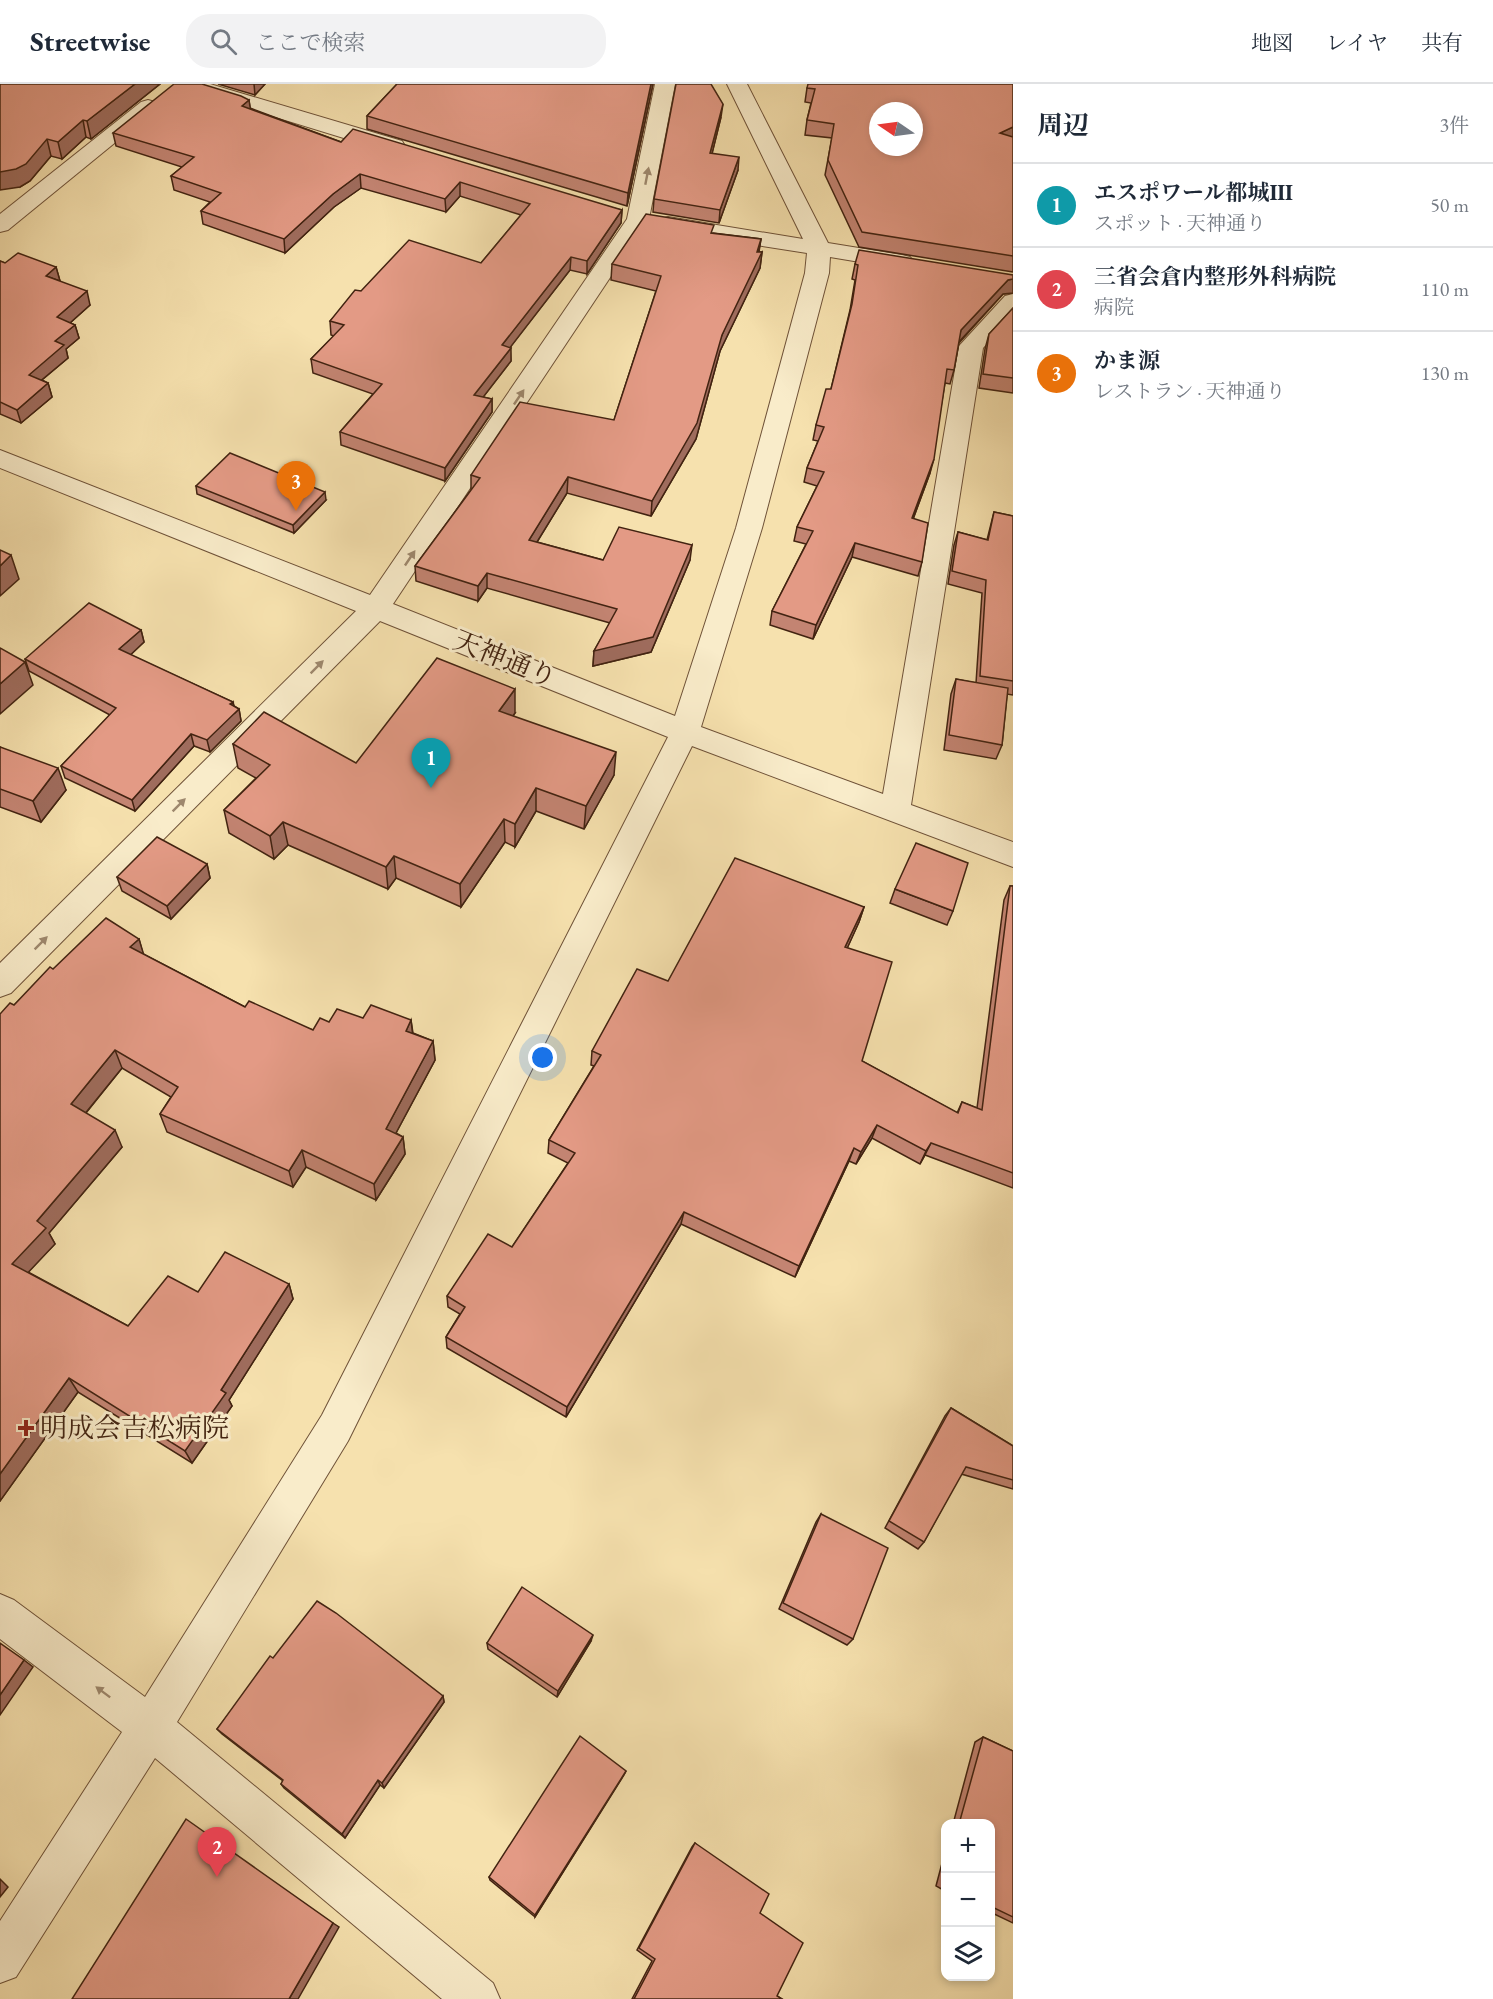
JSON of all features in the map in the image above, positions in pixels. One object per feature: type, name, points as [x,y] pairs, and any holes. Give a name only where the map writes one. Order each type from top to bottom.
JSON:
[{"type":"street","points":[[0,225],[176,84]]},
{"type":"street","points":[[188,84],[413,152]]},
{"type":"street","points":[[0,984],[377,607],[627,216],[665,84]]},
{"type":"street","points":[[0,1961],[150,1727],[335,1428],[686,732],[749,528],[817,273],[819,249],[736,84]]},
{"type":"street","points":[[627,216],[923,266]]},
{"type":"street","points":[[895,811],[971,346],[1013,301]]},
{"type":"street","name":"天神通り","points":[[0,458],[686,732],[1013,855]]},
{"type":"street","points":[[0,1614],[150,1727],[477,1999]]},
{"type":"building","points":[[0,84],[135,84],[87,121],[83,120],[58,142],[47,139],[26,164],[16,169],[0,172]]},
{"type":"building","points":[[174,84],[202,84],[241,96],[249,100],[242,106],[341,142],[353,129],[622,210],[587,261],[571,257],[502,345],[511,348],[474,395],[492,399],[445,468],[340,432],[382,384],[311,359],[344,325],[330,321],[355,290],[361,291],[409,240],[481,263],[530,204],[460,182],[445,199],[360,174],[333,194],[284,239],[201,211],[221,193],[171,176],[194,157],[113,133]]},
{"type":"building","points":[[397,84],[651,84],[628,193],[367,116]]},
{"type":"building","points":[[676,84],[711,84],[723,104],[710,153],[739,157],[720,210],[654,199]]},
{"type":"building","points":[[808,84],[1013,84],[1013,127],[1000,133],[1013,137],[1013,256],[862,232],[828,160],[834,124],[807,120],[815,89],[807,88]]},
{"type":"building","points":[[646,214],[714,225],[711,233],[761,239],[757,252],[762,252],[722,335],[697,423],[652,501],[568,477],[529,540],[603,560],[619,527],[692,545],[653,637],[594,651],[617,609],[487,573],[478,586],[415,566],[480,478],[471,475],[520,402],[614,420],[661,276],[612,264]]},
{"type":"building","points":[[859,250],[1013,275],[1013,279],[1008,280],[961,330],[954,370],[947,369],[934,459],[912,518],[928,523],[922,562],[855,543],[816,625],[772,611],[813,531],[797,527],[824,472],[807,468],[824,427],[816,425],[826,389],[831,389],[852,304],[858,265],[855,264]]},
{"type":"building","points":[[18,253],[56,267],[46,276],[87,291],[57,317],[75,325],[55,341],[64,345],[29,375],[48,383],[17,410],[0,402],[0,261],[5,263]]},
{"type":"building","points":[[1013,308],[1013,378],[983,374],[989,334]]},
{"type":"building","points":[[230,453],[325,492],[293,525],[196,486]]},
{"type":"building","points":[[994,512],[1013,516],[1013,681],[980,676],[986,580],[952,571],[958,532],[988,540]]},
{"type":"building","points":[[0,550],[11,555],[0,566]]},
{"type":"building","points":[[89,603],[141,630],[119,649],[233,702],[230,704],[239,709],[207,740],[191,734],[132,800],[61,766],[116,708],[25,659]]},
{"type":"building","points":[[0,648],[25,662],[0,684]]},
{"type":"building","points":[[437,658],[515,689],[499,711],[616,752],[586,806],[536,788],[515,824],[504,819],[460,884],[394,856],[386,867],[283,822],[270,836],[224,810],[270,765],[233,744],[264,712],[356,763]]},
{"type":"building","points":[[956,679],[1008,688],[1002,745],[949,735]]},
{"type":"building","points":[[0,747],[58,768],[33,801],[0,789]]},
{"type":"building","points":[[157,837],[207,864],[167,906],[117,877]]},
{"type":"building","points":[[916,843],[968,863],[953,911],[895,889]]},
{"type":"building","points":[[735,858],[864,907],[845,947],[892,962],[862,1061],[958,1113],[962,1102],[982,1110],[1010,886],[1013,886],[1013,1173],[931,1143],[926,1151],[877,1125],[861,1152],[854,1148],[799,1266],[684,1212],[567,1407],[446,1337],[465,1307],[447,1296],[488,1234],[512,1247],[575,1153],[549,1140],[601,1055],[592,1051],[637,969],[668,981]]},
{"type":"building","points":[[106,918],[139,939],[130,947],[245,1007],[249,1001],[313,1030],[320,1018],[329,1022],[337,1009],[363,1018],[371,1005],[411,1020],[406,1031],[433,1041],[386,1129],[403,1137],[374,1184],[302,1150],[289,1171],[160,1114],[178,1087],[115,1050],[71,1104],[115,1130],[37,1221],[46,1228],[12,1264],[128,1326],[168,1276],[198,1292],[225,1252],[289,1284],[221,1390],[226,1393],[185,1451],[69,1378],[0,1474],[0,1014],[10,1003],[14,1005],[50,967],[53,969]]},
{"type":"building","points":[[951,1408],[1013,1446],[1013,1480],[966,1467],[924,1542],[889,1521]]},
{"type":"building","points":[[821,1514],[888,1548],[853,1639],[783,1603]]},
{"type":"building","points":[[522,1587],[593,1635],[558,1691],[487,1643]]},
{"type":"building","points":[[317,1601],[336,1613],[443,1696],[382,1783],[378,1780],[342,1834],[281,1784],[283,1780],[217,1729],[270,1656],[273,1658]]},
{"type":"building","points":[[0,1643],[24,1660],[0,1695]]},
{"type":"building","points":[[580,1736],[626,1771],[535,1915],[489,1877]]},
{"type":"building","points":[[983,1737],[1013,1751],[1013,1917],[995,1908],[995,1819],[960,1819]]},
{"type":"building","points":[[186,1819],[333,1923],[289,1999],[72,1999]]},
{"type":"building","points":[[695,1843],[769,1894],[760,1913],[803,1943],[777,1996],[782,1999],[634,1999],[655,1959],[639,1948]]},
{"type":"place","name":"かま源","points":[[296,511]]},
{"type":"place","name":"エスポワール都城Ⅲ","points":[[431,788]]},
{"type":"place","name":"明成会吉松病院","points":[[26,1428]]},
{"type":"place","name":"三省会倉内整形外科病院","points":[[217,1877]]}]
